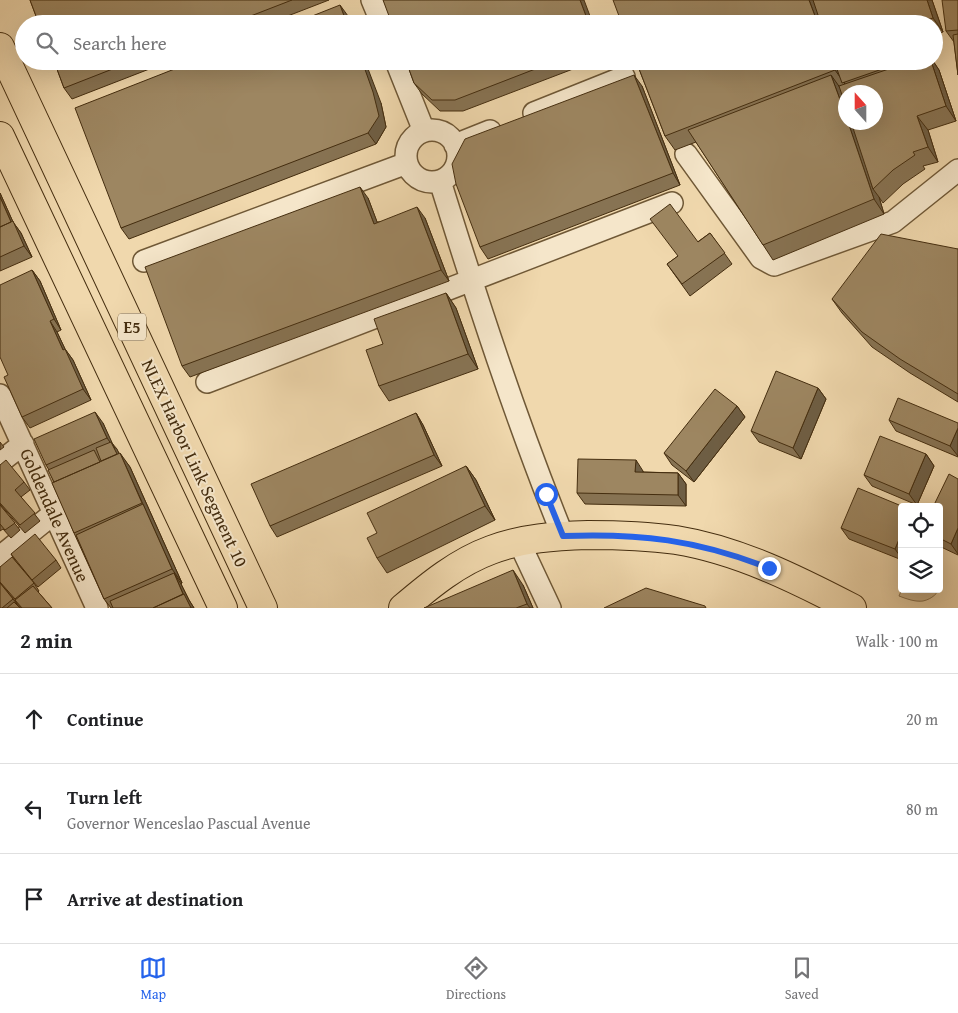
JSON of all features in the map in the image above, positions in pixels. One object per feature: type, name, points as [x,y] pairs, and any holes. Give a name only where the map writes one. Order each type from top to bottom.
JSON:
[{"type":"main road","name":"NLEX Harbor Link Segment 10","points":[[0,47],[263,608]]},
{"type":"main road","name":"NLEX Harbor Link Segment 10","points":[[0,136],[223,608]]},
{"type":"main road","points":[[403,608],[438,579],[491,550],[519,542],[563,536],[604,535],[654,538],[704,546],[769,568],[850,608]]},
{"type":"street","points":[[372,0],[378,15]]},
{"type":"street","points":[[400,70],[424,130]]},
{"type":"street","points":[[455,145],[624,77]]},
{"type":"street","points":[[424,130],[435,130],[445,133],[455,145],[458,150],[457,162],[452,173],[440,180],[429,182],[416,177],[408,166],[405,155],[408,145],[414,136],[424,130]]},
{"type":"street","points":[[686,154],[761,258],[774,265],[893,222],[958,170]]},
{"type":"street","points":[[144,261],[407,163]]},
{"type":"street","points":[[440,180],[471,280],[546,494],[563,536]]},
{"type":"street","points":[[207,382],[672,203]]},
{"type":"street","name":"Goldendale Avenue","points":[[0,395],[94,606]]},
{"type":"street","points":[[0,462],[23,444]]},
{"type":"street","points":[[0,558],[54,514]]},
{"type":"street","points":[[519,542],[550,608]]},
{"type":"shaded area","points":[[900,593],[936,593],[923,601],[899,596]]},
{"type":"building","points":[[30,0],[292,0],[253,15],[36,15]]},
{"type":"building","points":[[383,0],[580,0],[586,15],[389,15]]},
{"type":"building","points":[[613,0],[809,0],[815,15],[619,15]]},
{"type":"building","points":[[813,0],[927,0],[932,15],[818,15]]},
{"type":"building","points":[[942,0],[958,0],[958,30],[946,31]]},
{"type":"building","points":[[340,5],[344,15],[315,15]]},
{"type":"building","points":[[958,34],[958,75],[953,35]]},
{"type":"building","points":[[57,70],[110,70],[64,88]]},
{"type":"building","points":[[172,70],[365,70],[379,116],[368,133],[121,228],[75,108]]},
{"type":"building","points":[[409,70],[533,70],[455,100],[432,100],[414,83]]},
{"type":"building","points":[[639,70],[835,70],[665,136]]},
{"type":"building","points":[[837,70],[879,70],[842,83]]},
{"type":"building","points":[[886,70],[934,70],[946,106],[917,116],[928,147],[913,152],[915,155],[893,170],[873,189],[854,130],[883,130],[883,85],[842,85]]},
{"type":"building","points":[[634,75],[673,173],[480,247],[456,184],[452,164],[465,139]]},
{"type":"building","points":[[831,75],[838,94],[838,130],[851,130],[874,199],[763,245],[688,130]]},
{"type":"building","points":[[360,187],[374,224],[417,207],[441,270],[182,366],[145,267]]},
{"type":"building","points":[[0,197],[11,222],[0,227]]},
{"type":"building","points":[[670,204],[698,242],[710,233],[725,253],[682,284],[667,264],[678,256],[650,219]]},
{"type":"building","points":[[13,221],[24,246],[0,257],[0,227]]},
{"type":"building","points":[[881,234],[958,249],[958,394],[900,359],[862,332],[832,299]]},
{"type":"building","points":[[32,270],[54,319],[50,321],[83,389],[22,417],[4,377],[8,375],[0,357],[0,285]]},
{"type":"building","points":[[446,293],[468,354],[379,386],[366,350],[383,344],[374,319]]},
{"type":"building","points":[[776,371],[818,388],[793,448],[751,431]]},
{"type":"building","points":[[715,389],[737,406],[686,471],[664,453]]},
{"type":"building","points":[[898,398],[958,423],[958,428],[950,446],[889,420]]},
{"type":"building","points":[[95,412],[107,438],[46,465],[34,439]]},
{"type":"building","points":[[416,413],[434,455],[270,526],[251,484]]},
{"type":"building","points":[[880,436],[926,454],[909,494],[864,475]]},
{"type":"building","points":[[111,442],[117,454],[101,461],[96,448]]},
{"type":"building","points":[[94,450],[100,462],[54,482],[48,470]]},
{"type":"building","points":[[120,453],[142,503],[74,533],[52,483]]},
{"type":"building","points":[[578,459],[636,460],[635,472],[678,473],[678,495],[577,493]]},
{"type":"building","points":[[6,460],[24,482],[15,490],[35,513],[20,525],[0,503],[0,465]]},
{"type":"building","points":[[466,466],[485,506],[377,558],[367,538],[377,533],[367,513]]},
{"type":"building","points":[[949,474],[958,479],[958,528],[951,544],[943,540],[943,503],[935,503]]},
{"type":"building","points":[[858,488],[898,505],[898,542],[895,549],[841,528]]},
{"type":"building","points":[[143,504],[172,569],[104,599],[76,535]]},
{"type":"building","points":[[0,505],[15,523],[5,530],[0,524]]},
{"type":"building","points":[[35,534],[56,560],[32,580],[11,554]]},
{"type":"building","points":[[12,557],[34,583],[15,599],[0,582],[0,567]]},
{"type":"building","points":[[513,570],[527,604],[516,608],[424,608]]},
{"type":"building","points":[[174,573],[183,594],[153,608],[113,608],[110,601]]},
{"type":"building","points":[[0,583],[13,599],[2,608],[0,608]]},
{"type":"building","points":[[33,586],[52,608],[22,608],[15,600]]},
{"type":"building","points":[[646,588],[705,606],[706,608],[604,608]]},
{"type":"building","points":[[184,594],[191,608],[153,608]]},
{"type":"building","points":[[14,602],[20,608],[7,608]]},
{"type":"route","points":[[546,494],[563,536],[604,535],[674,540],[704,546],[769,568]]}]
